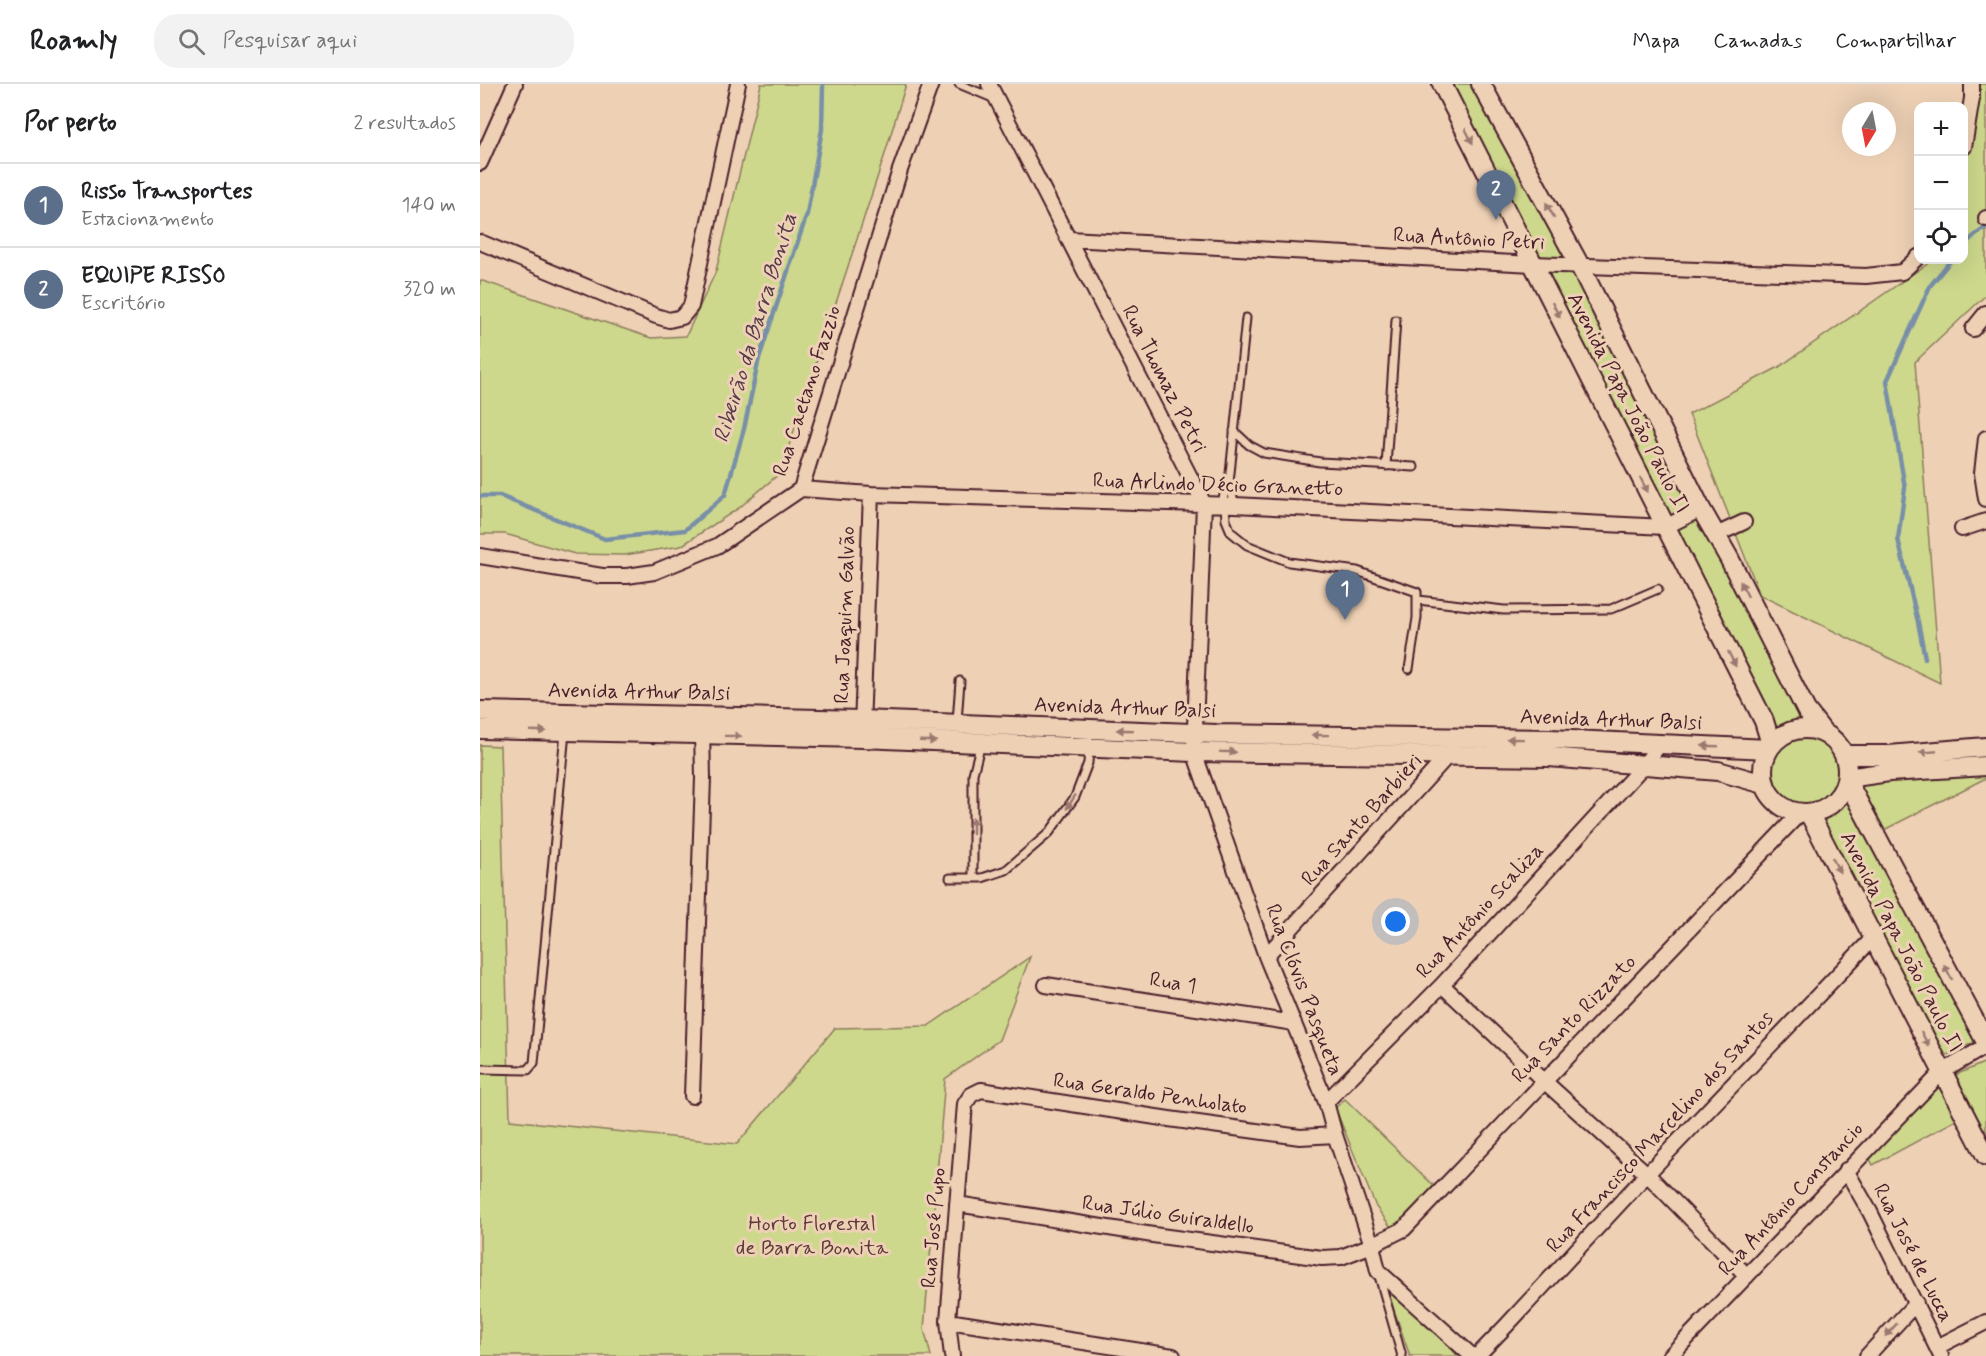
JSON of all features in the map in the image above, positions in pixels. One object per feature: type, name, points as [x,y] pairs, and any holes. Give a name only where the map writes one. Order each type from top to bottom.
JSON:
[{"type":"main road","name":"Avenida Papa João Paulo II","points":[[1442,84],[1764,721],[1770,746]]},
{"type":"main road","name":"Avenida Papa João Paulo II","points":[[1481,84],[1579,264],[1701,509],[1806,710],[1823,732]]},
{"type":"main road","name":"Avenida Arthur Balsi","points":[[480,711],[703,716],[862,729],[981,743],[1195,732],[1770,746]]},
{"type":"main road","name":"Avenida Arthur Balsi","points":[[480,729],[702,735],[957,724],[1194,752],[1549,757],[1718,771],[1764,784]]},
{"type":"main road","points":[[1809,728],[1823,732],[1835,740],[1848,764],[1843,791],[1834,802],[1822,810],[1804,813],[1782,806],[1771,797],[1764,784],[1762,770],[1764,756],[1782,734],[1795,729],[1809,728]]},
{"type":"main road","points":[[1844,755],[1889,755],[1986,747]]},
{"type":"main road","points":[[1847,779],[1889,772],[1986,766]]},
{"type":"main road","name":"Avenida Papa João Paulo II","points":[[1847,779],[1986,1044]]},
{"type":"main road","name":"Avenida Papa João Paulo II","points":[[1804,813],[1873,938],[1986,1156]]},
{"type":"street","points":[[480,163],[514,84]]},
{"type":"street","points":[[480,242],[656,316],[669,320],[682,317],[691,306],[738,84]]},
{"type":"street","name":"Rua Thomaz Petri","points":[[989,84],[1204,504],[1194,752]]},
{"type":"street","points":[[1968,122],[1972,84]]},
{"type":"street","name":"Rua Caetano Fazzio","points":[[480,556],[602,576],[627,576],[654,572],[717,546],[801,489],[900,170],[932,86]]},
{"type":"street","name":"Rua Antônio Petri","points":[[1069,238],[1533,264],[1866,276],[1902,272],[1914,261]]},
{"type":"street","points":[[1972,329],[1986,313]]},
{"type":"street","points":[[1986,438],[1982,474],[1986,499]]},
{"type":"street","name":"Rua Arlindo Décio Granetto","points":[[801,489],[871,494],[1204,504],[1665,526]]},
{"type":"street","name":"Rua Joaquim Galvão","points":[[862,729],[871,494]]},
{"type":"street","points":[[1665,526],[1701,509]]},
{"type":"street","points":[[1962,529],[1986,521]]},
{"type":"street","points":[[1716,535],[1744,522]]},
{"type":"street","points":[[692,1096],[703,789],[703,716]]},
{"type":"street","name":"Rua Santo Barbieri","points":[[1266,956],[1449,755],[1462,737]]},
{"type":"street","name":"Rua Antônio Scaliza","points":[[1326,1102],[1442,985],[1644,765],[1660,744]]},
{"type":"street","name":"Rua Clóvis Pasqueta","points":[[1194,752],[1266,956],[1326,1102],[1372,1245],[1378,1271]]},
{"type":"street","name":"Rua Santo Rizzato","points":[[1372,1245],[1404,1229],[1804,813]]},
{"type":"street","name":"Rua Francisco Marcelino dos Santos","points":[[1477,1356],[1873,938]]},
{"type":"street","points":[[1442,985],[1647,1174],[1747,1276]]},
{"type":"street","name":"Rua 1","points":[[1046,986],[1294,1023]]},
{"type":"street","name":"Rua Antônio Constancio","points":[[1670,1356],[1942,1072],[1986,1044]]},
{"type":"street","name":"Rua Geraldo Penholato","points":[[965,1104],[970,1095],[981,1090],[1300,1137],[1335,1135]]},
{"type":"street","name":"Rua José Pupo","points":[[952,1356],[948,1321],[965,1104]]},
{"type":"street","name":"Rua José de Lucca","points":[[1846,1170],[1870,1212],[1939,1352]]},
{"type":"street","name":"Rua Júlio Guiraldello","points":[[957,1204],[1153,1235],[1322,1258],[1341,1257],[1372,1245]]},
{"type":"street","points":[[1378,1271],[1472,1356]]},
{"type":"street","points":[[1867,1356],[1916,1303]]},
{"type":"street","points":[[948,1321],[1173,1356]]},
{"type":"street","points":[[1939,1352],[1986,1322]]},
{"type":"lane","points":[[959,84],[997,100]]},
{"type":"lane","points":[[1246,318],[1227,505],[1226,520],[1231,532],[1247,545],[1289,562],[1358,571],[1417,592],[1418,600],[1409,669]]},
{"type":"lane","points":[[1386,466],[1396,320]]},
{"type":"lane","points":[[1233,431],[1249,445],[1264,453],[1320,462],[1414,467]]},
{"type":"lane","points":[[1227,505],[1229,483]]},
{"type":"lane","points":[[1418,600],[1504,610],[1611,609],[1658,589]]},
{"type":"lane","points":[[957,724],[960,681]]},
{"type":"lane","points":[[482,1069],[528,1070],[534,1063],[564,732]]},
{"type":"lane","points":[[950,878],[982,878],[1006,870],[1049,833],[1075,797],[1088,763],[1090,738]]},
{"type":"lane","points":[[973,878],[973,774],[981,743]]},
{"type":"lane","points":[[1378,1271],[1402,1356]]},
{"type":"green space","points":[[761,84],[906,84],[780,473],[739,508],[681,546],[625,555],[575,554],[505,534],[480,534],[480,280],[651,338],[686,336],[716,271]]},
{"type":"green space","points":[[1444,84],[1479,84],[1576,263],[1535,262]]},
{"type":"green space","points":[[1970,84],[1986,84],[1986,295],[1915,362],[1940,683],[1760,595],[1689,414],[1779,367],[1927,264],[1968,264],[1968,102]]},
{"type":"green space","points":[[1536,266],[1578,266],[1700,508],[1667,525]]},
{"type":"green space","points":[[1701,511],[1812,723],[1791,724],[1776,730],[1668,527]]},
{"type":"green space","points":[[1805,733],[1820,736],[1833,744],[1841,757],[1844,772],[1841,787],[1833,800],[1820,808],[1805,811],[1790,808],[1777,800],[1769,787],[1766,772],[1769,757],[1777,744],[1790,736]]},
{"type":"green space","name":"Horto Florestal de Barra Bonita","points":[[480,745],[500,746],[510,1120],[737,1144],[835,1028],[928,1026],[1030,957],[999,1040],[945,1079],[924,1329],[931,1356],[480,1356]]},
{"type":"green space","points":[[1986,768],[1986,778],[1884,830],[1859,783]]},
{"type":"green space","points":[[1847,790],[1977,1041],[1943,1057],[1813,815],[1832,806]]},
{"type":"green space","points":[[1986,1062],[1986,1141],[1953,1076]]},
{"type":"green space","points":[[1941,1080],[1962,1117],[1873,1165],[1870,1159]]},
{"type":"green space","points":[[1345,1099],[1434,1186],[1397,1225],[1391,1227],[1376,1207],[1335,1108]]},
{"type":"green space","points":[[1384,1281],[1458,1356],[1410,1356]]},
{"type":"waterway","name":"Ribeirão da Barra Bonita","points":[[480,496],[500,496],[605,539],[685,530],[725,495],[744,429],[759,358],[807,214],[822,129],[823,84]]},
{"type":"waterway","points":[[1968,241],[1986,227]]},
{"type":"waterway","points":[[1925,658],[1898,539],[1905,488],[1887,381],[1930,286],[1948,264]]},
{"type":"place","name":"EQUIPE RISSO","points":[[1496,220]]},
{"type":"place","name":"Risso Transportes","points":[[1345,620]]}]
